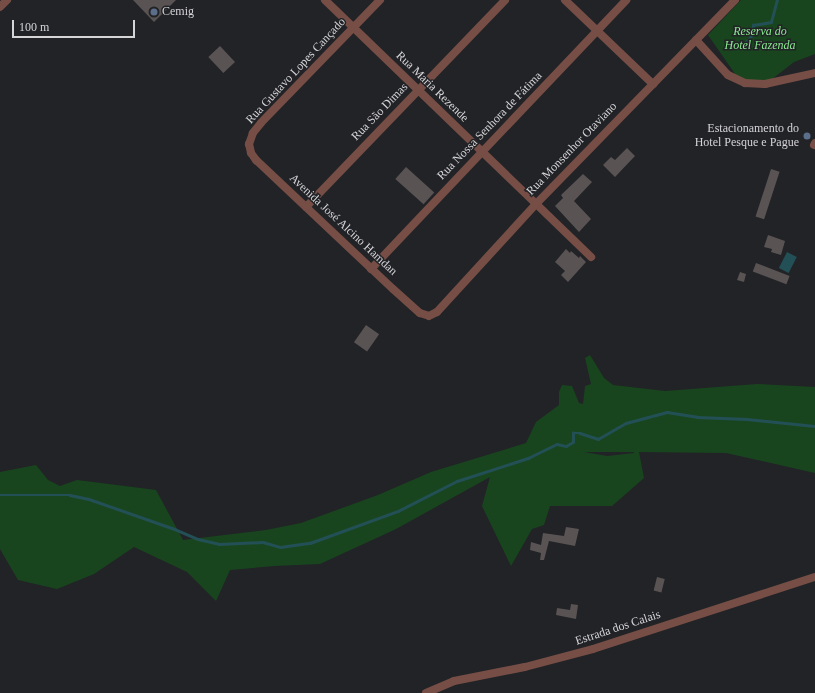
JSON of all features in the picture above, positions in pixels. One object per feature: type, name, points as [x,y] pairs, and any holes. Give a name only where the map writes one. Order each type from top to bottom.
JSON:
[{"type":"street","points":[[0,7],[7,0]]},
{"type":"street","name":"Rua Maria Rezende","points":[[325,0],[591,257]]},
{"type":"street","name":"Rua Gustavo Lopes Cançado","points":[[249,144],[253,133],[261,123],[380,0]]},
{"type":"street","name":"Rua São Dimas","points":[[306,207],[505,0]]},
{"type":"street","points":[[565,0],[653,84]]},
{"type":"street","name":"Rua Nossa Senhora de Fátima","points":[[371,269],[626,0]]},
{"type":"street","name":"Rua Monsenhor Otaviano","points":[[429,316],[437,312],[536,204],[735,0]]},
{"type":"street","points":[[696,40],[728,76],[744,83],[765,84],[815,73]]},
{"type":"street","name":"Avenida José Alcino Hamdan","points":[[249,144],[251,153],[256,160],[371,269],[420,313],[429,316]]},
{"type":"street","name":"Estrada dos Calais","points":[[426,693],[439,686],[454,682],[561,658],[815,577]]},
{"type":"green space","name":"Reserva do Hotel Fazenda","points":[[741,0],[815,0],[815,54],[794,62],[767,83],[740,81],[708,35]]},
{"type":"green space","points":[[590,355],[604,378],[613,385],[665,391],[757,384],[815,387],[815,473],[726,453],[639,452],[644,478],[612,506],[550,506],[544,525],[532,529],[511,566],[482,506],[490,477],[396,529],[320,564],[230,570],[216,601],[187,572],[134,547],[94,574],[57,589],[18,580],[0,549],[0,472],[36,465],[48,480],[60,486],[77,480],[156,490],[183,540],[266,530],[301,523],[378,495],[431,472],[526,443],[536,422],[559,405],[559,392],[562,385],[572,386],[579,403],[583,404],[585,386],[591,384],[585,358]],"holes":[[[584,452],[634,452],[607,456]]]},
{"type":"water","points":[[787,252],[797,257],[789,273],[779,268]]},
{"type":"building","name":"Cemig","points":[[133,0],[176,0],[154,22]]},
{"type":"building","points":[[220,46],[235,62],[223,73],[208,57]]},
{"type":"building","points":[[627,148],[635,156],[615,177],[603,165],[611,157],[615,160]]},
{"type":"building","points":[[406,167],[434,192],[424,204],[395,179]]},
{"type":"building","points":[[771,169],[780,172],[764,219],[756,217]]},
{"type":"building","points":[[583,174],[592,182],[574,201],[591,219],[579,232],[555,206],[563,198],[561,195]]},
{"type":"building","points":[[768,235],[785,241],[781,255],[771,252],[772,249],[764,247]]},
{"type":"building","points":[[566,249],[570,253],[571,251],[579,258],[580,256],[586,262],[568,282],[561,275],[565,271],[555,262]]},
{"type":"building","points":[[756,263],[790,276],[786,284],[753,271]]},
{"type":"building","points":[[740,272],[746,274],[744,282],[737,280]]},
{"type":"building","points":[[366,325],[379,334],[367,351],[354,342]]},
{"type":"building","points":[[566,527],[579,529],[575,546],[549,541],[544,560],[540,560],[541,553],[530,550],[531,542],[541,545],[543,533],[564,536]]},
{"type":"building","points":[[657,577],[665,579],[661,593],[654,591]]},
{"type":"building","points":[[571,604],[578,605],[576,619],[556,615],[557,608],[570,610]]},
{"type":"waterway","points":[[740,45],[746,42],[752,35],[753,25],[771,22],[777,0]]},
{"type":"waterway","points":[[0,495],[70,495],[89,499],[172,528],[198,539],[219,544],[263,542],[280,547],[310,543],[398,511],[457,481],[528,458],[557,444],[566,446],[573,442],[573,433],[580,433],[598,439],[626,423],[667,412],[697,417],[747,419],[815,426]]},
{"type":"place","name":"Cemig","points":[[154,12]]},
{"type":"place","name":"Estacionamento do Hotel Pesque e Pague","points":[[807,136]]}]
